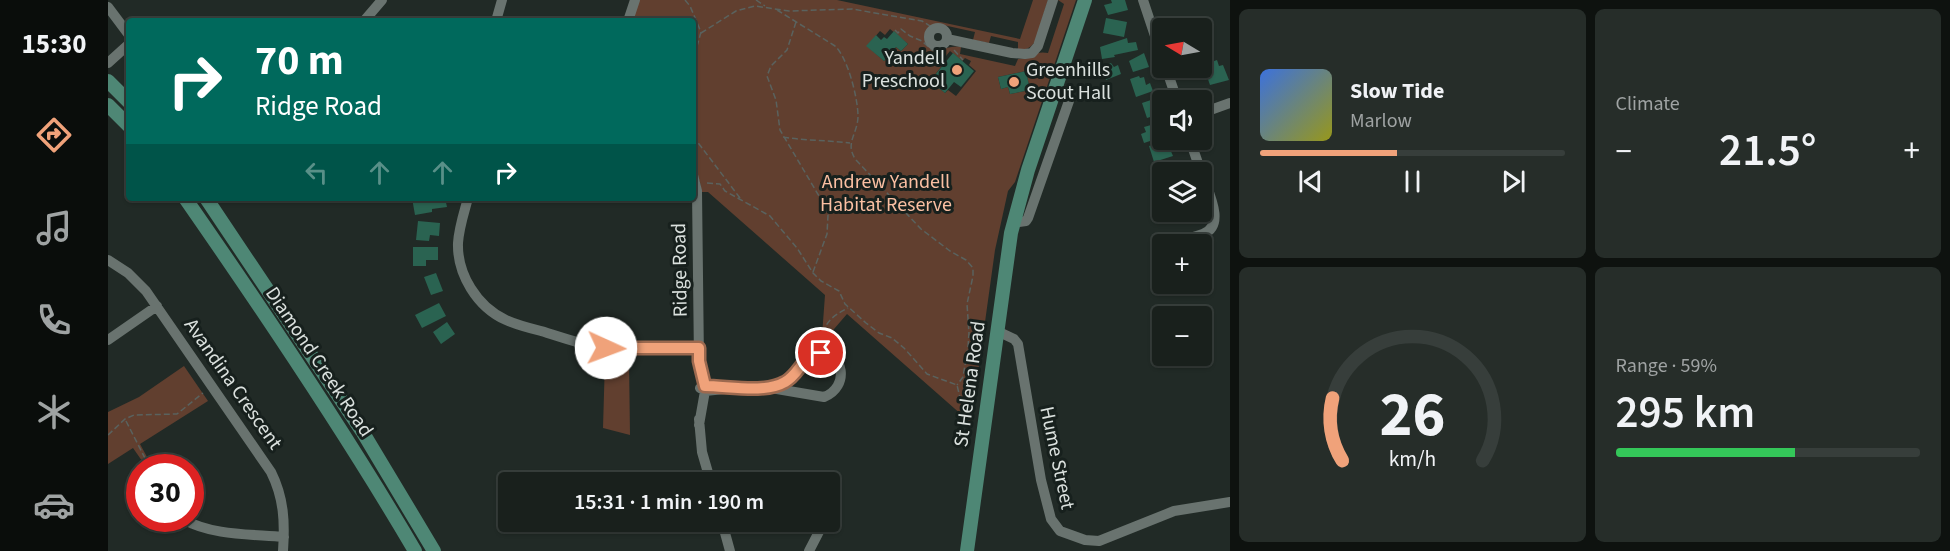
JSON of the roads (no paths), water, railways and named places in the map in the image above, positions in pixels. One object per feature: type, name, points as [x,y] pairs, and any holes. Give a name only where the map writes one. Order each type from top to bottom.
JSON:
[{"type":"main road","name":"St Helena Road","points":[[967,551],[1013,223],[1028,170],[1085,0]]},
{"type":"main road","points":[[108,81],[126,99]]},
{"type":"main road","points":[[108,105],[126,123]]},
{"type":"main road","name":"Diamond Creek Road","points":[[187,201],[353,447],[415,551]]},
{"type":"main road","name":"Diamond Creek Road","points":[[208,201],[362,431],[434,551]]},
{"type":"street","points":[[367,18],[382,0]]},
{"type":"street","points":[[497,18],[502,0]]},
{"type":"street","points":[[629,18],[635,0]]},
{"type":"street","points":[[934,29],[943,30],[946,39],[1012,53],[1032,53],[1038,46],[1053,0]]},
{"type":"street","points":[[1143,0],[1152,27]]},
{"type":"street","points":[[108,7],[126,31]]},
{"type":"street","points":[[108,63],[126,47]]},
{"type":"street","points":[[1013,223],[1028,219],[1069,101]]},
{"type":"street","points":[[1212,109],[1230,103]]},
{"type":"street","points":[[467,201],[459,236],[460,260],[468,283],[474,292],[482,303],[498,316],[513,323],[595,346],[630,349],[699,348]]},
{"type":"street","name":"Ridge Road","points":[[696,201],[699,348],[697,375],[703,388],[697,404],[702,452],[708,472]]},
{"type":"street","points":[[1205,234],[1214,227],[1215,214],[1212,205]]},
{"type":"street","name":"Avandina Crescent","points":[[108,260],[137,281],[157,306],[271,472],[283,504],[283,551]]},
{"type":"street","points":[[108,340],[157,306]]},
{"type":"street","name":"Hume Street","points":[[997,332],[1014,339],[1018,344],[1041,480],[1052,519],[1060,531],[1084,540],[1098,541],[1174,512],[1230,501]]},
{"type":"street","points":[[703,388],[771,388],[824,397],[836,390],[842,373],[832,357],[821,353],[816,354],[807,358],[785,383],[771,388]]},
{"type":"street","points":[[204,527],[284,537]]},
{"type":"street","points":[[725,532],[730,551]]},
{"type":"street","points":[[809,551],[819,532]]},
{"type":"place","name":"Yandell Preschool","points":[[957,70]]},
{"type":"place","name":"Greenhills Scout Hall","points":[[1014,82]]},
{"type":"park label","name":"Andrew Yandell Habitat Reserve","points":[[886,194]]}]
